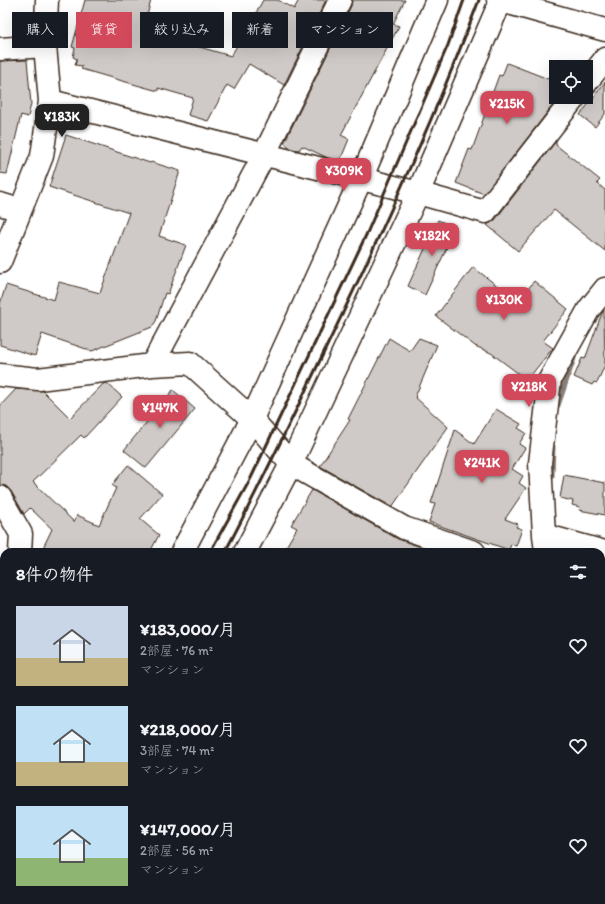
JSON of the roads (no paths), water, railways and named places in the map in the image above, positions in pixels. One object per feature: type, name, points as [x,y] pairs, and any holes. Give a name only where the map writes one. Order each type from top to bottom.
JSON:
[{"type":"street","points":[[46,12],[47,0]]},
{"type":"street","points":[[152,365],[264,155],[340,0]]},
{"type":"street","points":[[184,548],[252,419],[361,179],[437,0]]},
{"type":"street","points":[[247,548],[291,464],[418,193],[500,0],[605,30]]},
{"type":"street","points":[[0,49],[15,48]]},
{"type":"street","points":[[0,262],[10,207],[42,156],[50,101],[45,48]]},
{"type":"street","points":[[593,74],[605,59]]},
{"type":"street","points":[[50,101],[418,193],[485,212],[570,104]]},
{"type":"street","points":[[585,548],[551,541],[540,463],[550,379],[589,309],[605,289]]},
{"type":"street","points":[[0,375],[38,379],[152,365],[190,363],[252,419],[291,464],[404,528],[462,548]]},
{"type":"street","points":[[0,498],[3,500],[21,534],[20,548]]},
{"type":"waterway","points":[[557,405],[573,358]]},
{"type":"waterway","points":[[551,476],[552,447]]},
{"type":"railway","points":[[212,548],[251,478],[367,233],[448,45],[464,0]]},
{"type":"railway","points":[[227,548],[288,427],[386,222],[444,89],[479,0]]}]
